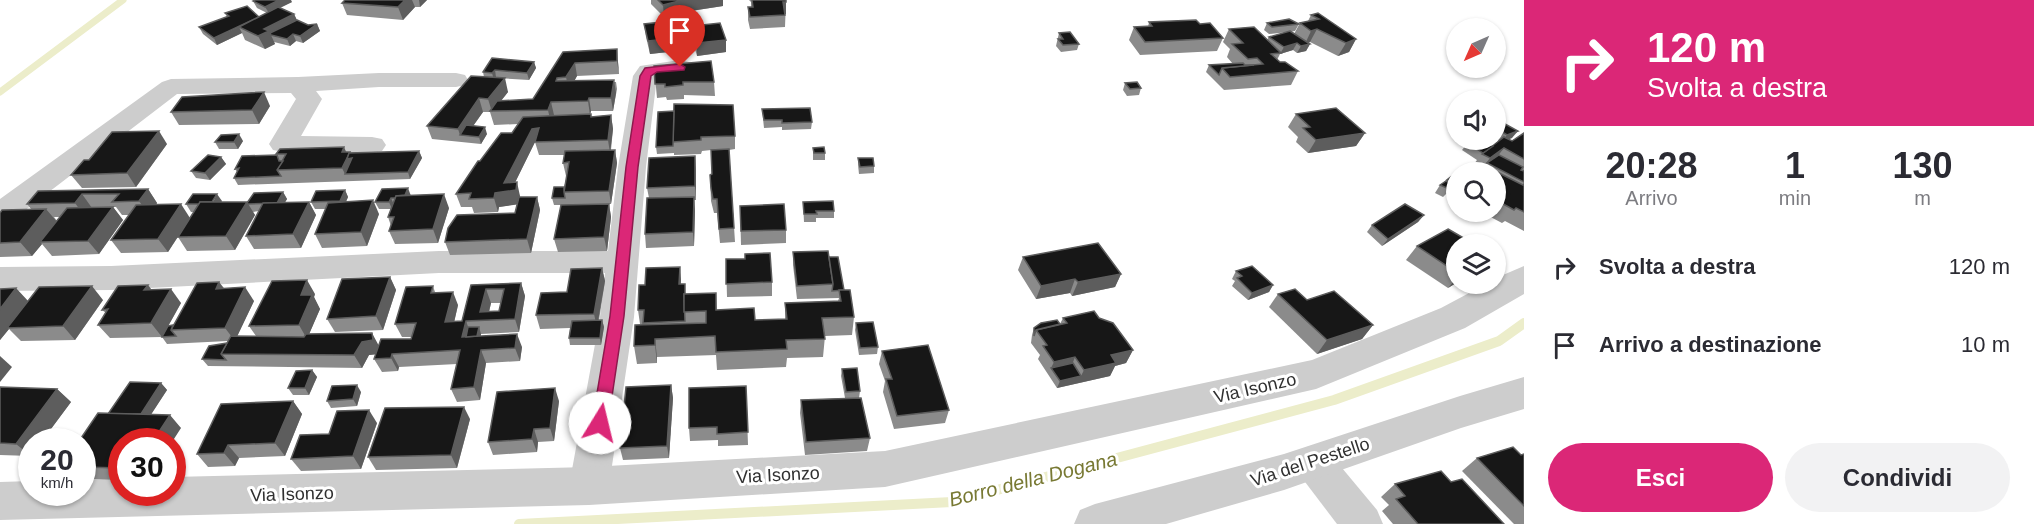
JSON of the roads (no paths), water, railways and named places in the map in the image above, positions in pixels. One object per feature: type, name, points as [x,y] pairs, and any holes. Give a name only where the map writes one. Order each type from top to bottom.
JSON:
[{"type":"street","points":[[589,486],[617,316],[645,76],[649,71],[657,68],[680,67]]},
{"type":"street","points":[[0,214],[171,87],[298,86],[379,80],[456,80]]},
{"type":"street","points":[[298,86],[309,99],[283,144],[372,145]]},
{"type":"street","points":[[0,279],[111,278],[439,262],[622,262]]},
{"type":"street","name":"Via Isonzo","points":[[0,501],[589,486],[885,469],[1316,374],[1453,318],[1524,278]]},
{"type":"street","name":"Via del Pestello","points":[[1095,524],[1313,462],[1460,412],[1524,393]]},
{"type":"street","points":[[1313,462],[1362,524]]},
{"type":"waterway","points":[[0,92],[123,0]]},
{"type":"waterway","name":"Borro della Dogana","points":[[519,524],[952,502],[1334,400],[1499,341],[1524,323]]}]
